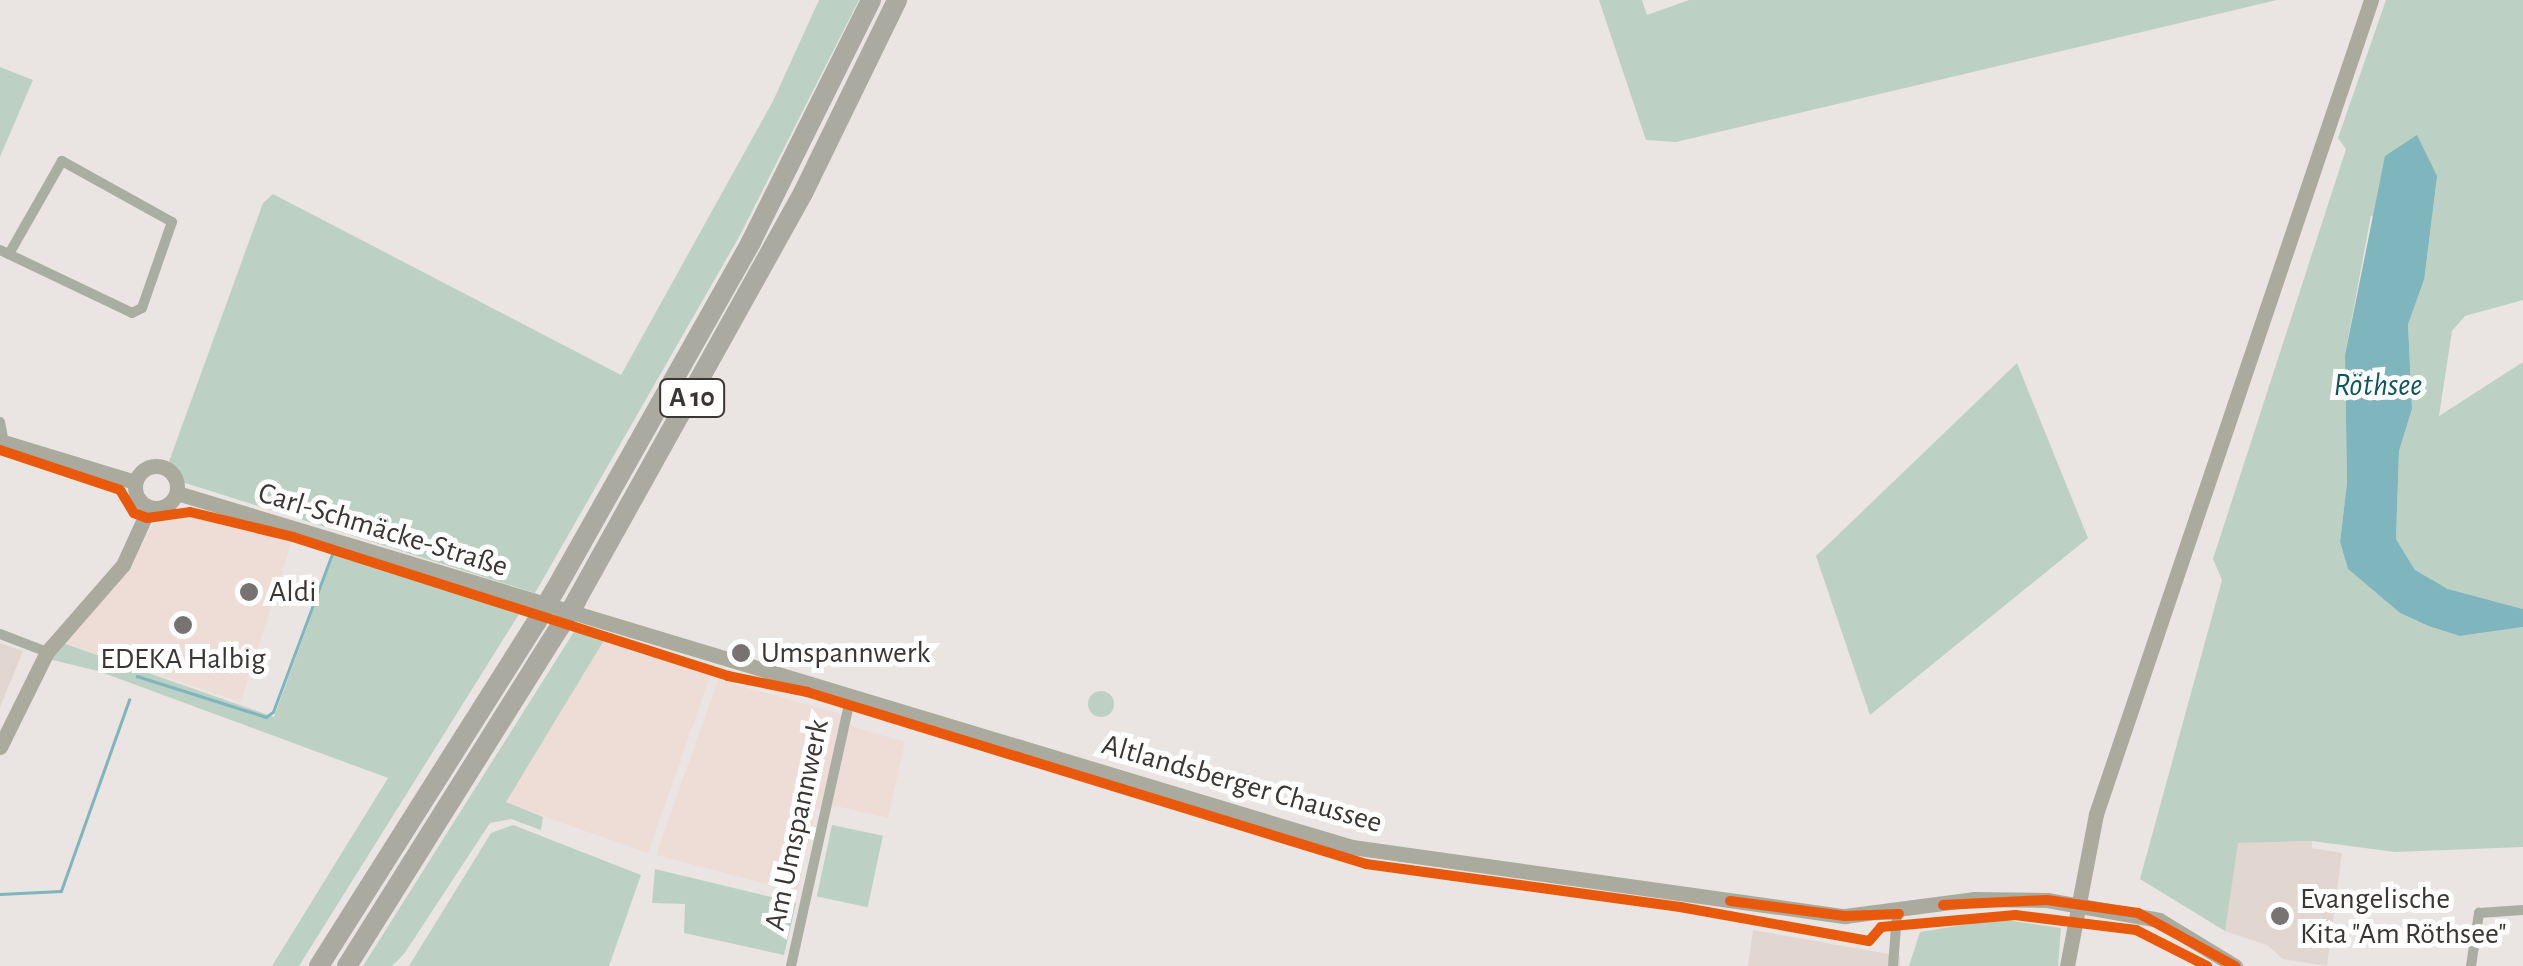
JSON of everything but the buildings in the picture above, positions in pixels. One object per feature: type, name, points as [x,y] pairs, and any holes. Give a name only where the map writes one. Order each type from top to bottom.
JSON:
[{"type":"highway","name":"A 10","points":[[319,966],[534,611],[554,592],[751,242],[870,0]]},
{"type":"highway","name":"A 10","points":[[347,966],[576,601],[804,194],[897,0]]},
{"type":"street","points":[[2067,966],[2076,904],[2123,730],[2371,0]]},
{"type":"street","points":[[62,161],[172,222],[142,308],[132,314],[5,252],[62,161]]},
{"type":"street","points":[[0,422],[2,442],[135,482]]},
{"type":"street","points":[[161,466],[175,477],[176,493],[166,507],[150,508],[136,496],[135,482],[147,468],[161,466]]},
{"type":"street","name":"Carl-Schmäcke-Straße","points":[[176,493],[534,611]]},
{"type":"street","points":[[0,747],[47,652],[123,566],[150,508]]},
{"type":"street","name":"Altlandsberger Chaussee","points":[[534,611],[851,695],[1380,853],[1819,914],[1897,914],[1978,899],[2076,904],[2159,920],[2235,966]]},
{"type":"street","points":[[0,634],[47,652]]},
{"type":"street","name":"Am Umspannwerk","points":[[791,966],[851,695]]},
{"type":"street","points":[[2471,966],[2483,908],[2523,910]]},
{"type":"street","points":[[1894,966],[1897,914]]},
{"type":"shaded area","points":[[177,513],[292,540],[241,702],[60,642],[128,569],[153,524]]},
{"type":"shaded area","points":[[606,637],[712,671],[648,853],[505,803]]},
{"type":"shaded area","points":[[0,643],[23,651],[0,707]]},
{"type":"shaded area","points":[[718,680],[838,713],[854,727],[905,742],[888,818],[836,806],[816,809],[798,892],[656,855]]},
{"type":"shaded area","name":"Evangelische Kita \"Am Röthsee\"","points":[[2312,841],[2312,848],[2342,853],[2327,966],[2283,959],[2267,945],[2225,931],[2237,843]]},
{"type":"shaded area","points":[[1753,930],[1900,956],[1900,966],[1748,966]]},
{"type":"green space","points":[[819,0],[859,0],[739,237],[535,593],[185,483],[167,467],[263,203],[273,194],[621,375],[773,101]]},
{"type":"green space","points":[[1599,0],[1642,0],[1647,15],[1689,0],[2277,0],[1676,142],[1646,140]]},
{"type":"green space","points":[[2386,0],[2523,0],[2523,300],[2465,316],[2452,331],[2439,416],[2523,362],[2523,609],[2448,589],[2415,570],[2396,539],[2399,451],[2412,409],[2408,323],[2424,280],[2371,215],[2345,355],[2347,483],[2340,542],[2348,569],[2400,613],[2427,626],[2460,636],[2523,627],[2523,847],[2395,852],[2312,841],[2238,843],[2225,931],[2140,879],[2222,580],[2213,559],[2346,149],[2338,138]]},
{"type":"green space","points":[[0,67],[33,80],[0,157]]},
{"type":"green space","points":[[2017,363],[2088,538],[1870,715],[1816,556]]},
{"type":"green space","points":[[334,554],[521,611],[299,966],[272,966],[388,778],[98,671],[40,657],[60,642],[274,717]]},
{"type":"green space","points":[[577,627],[606,637],[506,802],[543,817],[541,830],[511,819],[490,823],[404,954],[392,966],[363,966]]},
{"type":"green space","points":[[1101,691],[1110,695],[1114,704],[1110,713],[1101,717],[1092,713],[1088,704],[1092,695]]},
{"type":"green space","points":[[513,825],[641,875],[609,966],[409,966],[491,833]]},
{"type":"green space","points":[[832,825],[883,836],[868,907],[817,896]]},
{"type":"green space","points":[[655,869],[796,903],[784,955],[684,933],[685,904],[652,903]]},
{"type":"green space","points":[[1999,919],[2061,928],[2058,966],[1909,966],[1920,932]]},
{"type":"water","name":"Röthsee","points":[[2417,135],[2437,176],[2424,280],[2408,324],[2412,409],[2399,451],[2396,539],[2415,570],[2448,589],[2523,609],[2523,627],[2460,636],[2400,613],[2348,569],[2340,542],[2347,483],[2345,355],[2385,156]]},
{"type":"waterway","points":[[339,551],[358,556]]},
{"type":"waterway","points":[[137,676],[266,717],[273,712],[332,554]]},
{"type":"waterway","points":[[0,894],[61,891],[129,700]]},
{"type":"cycle path","points":[[0,450],[120,490],[134,513],[147,518],[190,512],[293,537],[728,676],[807,692],[1366,864],[1680,907],[1869,941],[1881,927],[2015,915],[2136,930],[2207,966]]},
{"type":"cycle path","points":[[1943,905],[2047,900],[2138,913],[2235,966]]},
{"type":"cycle path","points":[[1730,901],[1845,916],[1899,914]]},
{"type":"place","name":"Aldi","points":[[249,592]]},
{"type":"place","name":"EDEKA Halbig","points":[[183,625]]},
{"type":"place","name":"Umspannwerk","points":[[741,653]]},
{"type":"place","name":"Evangelische Kita \"Am Röthsee\"","points":[[2280,916]]}]
